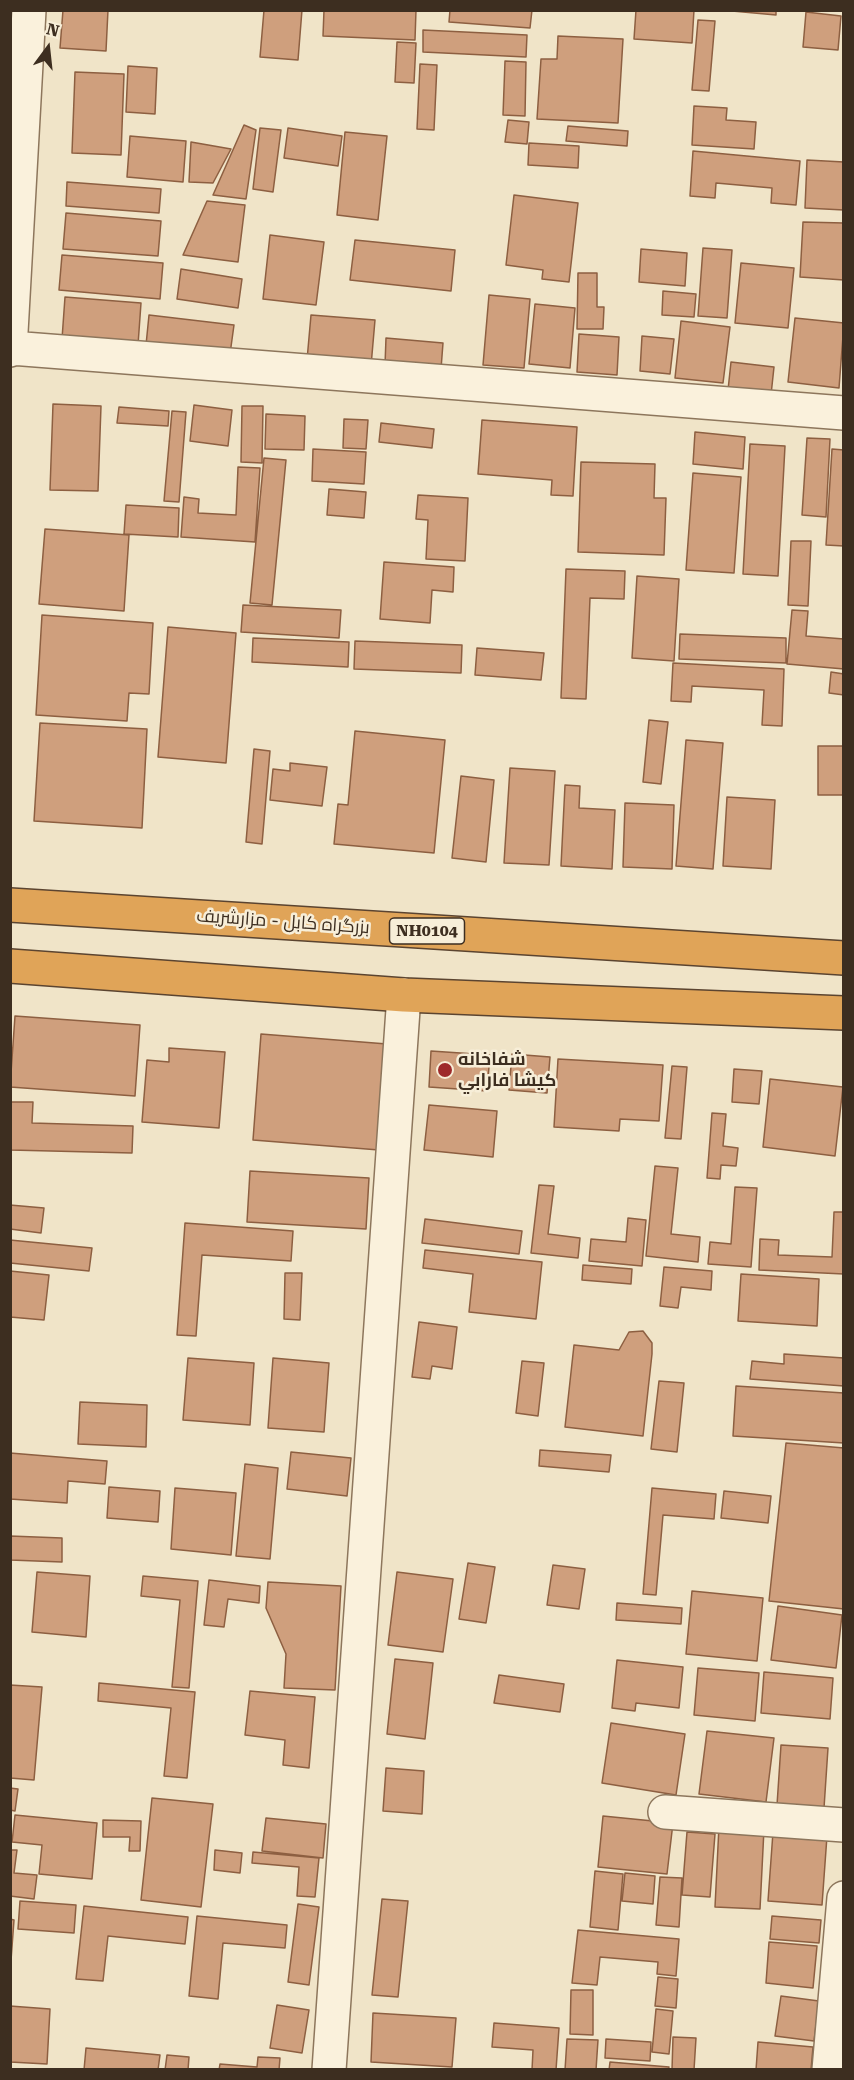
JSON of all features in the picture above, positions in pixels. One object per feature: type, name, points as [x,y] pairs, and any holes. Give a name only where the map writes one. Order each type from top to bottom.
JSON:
[{"type":"highway","name":"بزرگراه کابل - مزارشریف","points":[[10,905],[843,958]]},
{"type":"highway","points":[[10,966],[404,995],[843,1012]]},
{"type":"street","points":[[29,10],[11,349],[843,413]]},
{"type":"street","points":[[329,2070],[404,995]]},
{"type":"street","points":[[665,1812],[843,1825]]},
{"type":"street","points":[[829,2070],[843,1898]]},
{"type":"building","points":[[10,10],[16,10],[10,54]]},
{"type":"building","points":[[63,10],[108,10],[106,51],[60,48]]},
{"type":"building","points":[[264,10],[302,10],[298,60],[260,57]]},
{"type":"building","points":[[324,10],[416,10],[415,40],[323,36]]},
{"type":"building","points":[[450,10],[532,10],[530,28],[449,22]]},
{"type":"building","points":[[636,10],[694,10],[692,43],[634,39]]},
{"type":"building","points":[[721,10],[776,10],[776,15]]},
{"type":"building","points":[[806,12],[841,16],[838,50],[803,47]]},
{"type":"building","points":[[698,20],[715,21],[709,91],[692,90]]},
{"type":"building","points":[[423,30],[527,35],[526,57],[423,52]]},
{"type":"building","points":[[558,36],[623,39],[618,123],[537,119],[541,59],[557,59]]},
{"type":"building","points":[[397,42],[416,43],[414,83],[395,82]]},
{"type":"building","points":[[505,61],[526,62],[525,116],[503,115]]},
{"type":"building","points":[[420,64],[437,65],[434,130],[417,129]]},
{"type":"building","points":[[128,66],[157,68],[155,114],[126,112]]},
{"type":"building","points":[[75,72],[124,74],[121,155],[72,153]]},
{"type":"building","points":[[694,106],[727,108],[726,120],[756,122],[754,149],[692,145]]},
{"type":"building","points":[[508,120],[529,122],[527,144],[505,142]]},
{"type":"building","points":[[244,125],[256,130],[246,199],[213,195]]},
{"type":"building","points":[[568,126],[628,131],[627,146],[566,141]]},
{"type":"building","points":[[260,128],[281,130],[273,192],[253,189]]},
{"type":"building","points":[[288,128],[342,136],[338,166],[284,158]]},
{"type":"building","points":[[345,132],[387,136],[378,220],[337,215]]},
{"type":"building","points":[[130,136],[186,141],[183,182],[127,177]]},
{"type":"building","points":[[191,142],[231,149],[213,183],[189,182]]},
{"type":"building","points":[[529,143],[579,146],[578,168],[528,165]]},
{"type":"building","points":[[693,151],[800,161],[796,205],[771,203],[772,188],[716,183],[715,198],[690,196]]},
{"type":"building","points":[[807,160],[844,162],[844,210],[805,208]]},
{"type":"building","points":[[67,182],[161,189],[159,213],[66,206]]},
{"type":"building","points":[[514,195],[578,203],[569,282],[542,279],[543,270],[506,265]]},
{"type":"building","points":[[207,201],[245,205],[238,262],[183,255]]},
{"type":"building","points":[[66,213],[161,221],[158,256],[63,249]]},
{"type":"building","points":[[803,222],[844,223],[844,280],[800,277]]},
{"type":"building","points":[[270,235],[324,242],[316,305],[263,299]]},
{"type":"building","points":[[355,240],[455,250],[451,291],[350,280]]},
{"type":"building","points":[[703,248],[732,250],[727,318],[698,316]]},
{"type":"building","points":[[641,249],[687,253],[685,286],[639,282]]},
{"type":"building","points":[[62,255],[163,263],[160,299],[59,290]]},
{"type":"building","points":[[741,263],[794,268],[788,328],[735,323]]},
{"type":"building","points":[[181,269],[242,279],[238,308],[177,299]]},
{"type":"building","points":[[578,273],[597,273],[597,307],[604,307],[603,329],[577,329]]},
{"type":"building","points":[[663,291],[696,294],[694,317],[662,315]]},
{"type":"building","points":[[489,295],[530,299],[524,368],[483,365]]},
{"type":"building","points":[[65,297],[141,303],[138,345],[62,339]]},
{"type":"building","points":[[535,304],[575,308],[570,368],[529,364]]},
{"type":"building","points":[[149,315],[234,325],[230,354],[146,345]]},
{"type":"building","points":[[311,315],[375,320],[371,366],[307,360]]},
{"type":"building","points":[[795,318],[844,323],[839,388],[788,382]]},
{"type":"building","points":[[681,321],[730,327],[723,383],[675,378]]},
{"type":"building","points":[[579,334],[619,337],[617,375],[577,372]]},
{"type":"building","points":[[642,336],[674,339],[670,374],[640,371]]},
{"type":"building","points":[[386,338],[443,343],[441,369],[385,365]]},
{"type":"building","points":[[731,362],[774,367],[771,395],[728,390]]},
{"type":"building","points":[[53,404],[101,406],[98,491],[50,490]]},
{"type":"building","points":[[194,405],[232,410],[228,446],[190,441]]},
{"type":"building","points":[[242,406],[263,406],[262,463],[241,462]]},
{"type":"building","points":[[119,407],[169,411],[168,426],[117,423]]},
{"type":"building","points":[[172,411],[186,412],[179,502],[164,501]]},
{"type":"building","points":[[266,414],[305,416],[304,450],[265,449]]},
{"type":"building","points":[[344,419],[368,420],[366,449],[343,448]]},
{"type":"building","points":[[482,420],[577,427],[573,496],[551,495],[552,480],[478,474]]},
{"type":"building","points":[[381,423],[434,429],[432,448],[379,442]]},
{"type":"building","points":[[695,432],[745,437],[743,469],[693,464]]},
{"type":"building","points":[[807,438],[830,439],[826,517],[802,515]]},
{"type":"building","points":[[750,444],[785,446],[778,576],[743,574]]},
{"type":"building","points":[[313,449],[366,452],[364,484],[312,481]]},
{"type":"building","points":[[832,449],[844,450],[844,546],[826,545]]},
{"type":"building","points":[[264,458],[286,460],[272,605],[250,603]]},
{"type":"building","points":[[581,462],[655,464],[654,498],[666,498],[664,555],[578,552]]},
{"type":"building","points":[[238,467],[260,468],[255,542],[181,537],[184,497],[199,499],[198,513],[236,515]]},
{"type":"building","points":[[693,473],[741,477],[734,573],[686,570]]},
{"type":"building","points":[[329,489],[366,492],[364,518],[327,515]]},
{"type":"building","points":[[418,495],[468,498],[465,561],[426,559],[428,520],[416,519]]},
{"type":"building","points":[[126,505],[179,508],[178,537],[124,534]]},
{"type":"building","points":[[45,529],[129,535],[124,611],[39,604]]},
{"type":"building","points":[[791,541],[811,541],[808,606],[788,605]]},
{"type":"building","points":[[384,562],[454,567],[453,592],[432,590],[430,623],[380,619]]},
{"type":"building","points":[[566,569],[625,571],[624,599],[590,598],[586,699],[561,698]]},
{"type":"building","points":[[637,576],[679,579],[674,661],[632,658]]},
{"type":"building","points":[[243,605],[341,610],[339,638],[241,632]]},
{"type":"building","points":[[792,610],[808,611],[806,636],[844,639],[844,669],[787,664]]},
{"type":"building","points":[[42,615],[153,623],[149,694],[129,693],[127,721],[36,715]]},
{"type":"building","points":[[168,627],[236,633],[226,763],[158,757]]},
{"type":"building","points":[[680,634],[786,638],[786,663],[679,659]]},
{"type":"building","points":[[253,638],[349,642],[348,667],[252,662]]},
{"type":"building","points":[[355,641],[462,645],[461,673],[354,669]]},
{"type":"building","points":[[477,648],[544,653],[541,680],[475,675]]},
{"type":"building","points":[[673,663],[784,669],[782,726],[762,725],[764,690],[692,686],[691,702],[671,701]]},
{"type":"building","points":[[831,672],[844,674],[844,695],[829,693]]},
{"type":"building","points":[[649,720],[668,722],[661,784],[643,782]]},
{"type":"building","points":[[40,723],[147,729],[142,828],[34,821]]},
{"type":"building","points":[[355,731],[445,740],[434,853],[334,844],[338,804],[348,805]]},
{"type":"building","points":[[686,740],[723,743],[713,869],[676,866]]},
{"type":"building","points":[[818,746],[844,746],[844,795],[818,795]]},
{"type":"building","points":[[254,749],[270,751],[262,844],[246,842]]},
{"type":"building","points":[[290,763],[327,767],[322,806],[270,800],[273,769],[290,771]]},
{"type":"building","points":[[510,768],[555,771],[549,865],[504,863]]},
{"type":"building","points":[[461,776],[494,780],[486,862],[452,858]]},
{"type":"building","points":[[565,785],[580,786],[579,808],[615,810],[612,869],[561,866]]},
{"type":"building","points":[[727,797],[775,800],[771,869],[723,866]]},
{"type":"building","points":[[625,803],[674,805],[672,869],[623,867]]},
{"type":"building","points":[[15,1016],[140,1025],[135,1096],[10,1087]]},
{"type":"building","points":[[261,1034],[387,1044],[379,1150],[253,1140]]},
{"type":"building","points":[[169,1048],[225,1052],[219,1128],[142,1122],[147,1060],[169,1062]]},
{"type":"building","points":[[431,1051],[490,1055],[487,1091],[429,1087]]},
{"type":"building","points":[[512,1054],[550,1057],[547,1093],[509,1090]]},
{"type":"building","points":[[558,1059],[663,1065],[659,1121],[620,1119],[619,1131],[554,1127]]},
{"type":"building","points":[[672,1066],[687,1067],[681,1139],[665,1138]]},
{"type":"building","points":[[734,1069],[762,1071],[759,1104],[732,1102]]},
{"type":"building","points":[[770,1079],[843,1087],[835,1156],[763,1147]]},
{"type":"building","points":[[11,1102],[33,1102],[32,1123],[133,1126],[132,1153],[10,1150]]},
{"type":"building","points":[[429,1105],[497,1111],[493,1157],[424,1150]]},
{"type":"building","points":[[712,1113],[726,1114],[723,1146],[738,1148],[736,1166],[721,1165],[720,1179],[707,1178]]},
{"type":"building","points":[[655,1166],[678,1168],[671,1234],[700,1237],[698,1262],[646,1256]]},
{"type":"building","points":[[250,1171],[369,1178],[366,1229],[247,1222]]},
{"type":"building","points":[[539,1185],[554,1186],[548,1234],[580,1238],[578,1258],[531,1253]]},
{"type":"building","points":[[735,1187],[757,1188],[751,1267],[708,1264],[710,1242],[731,1244]]},
{"type":"building","points":[[10,1205],[44,1208],[41,1233],[10,1229]]},
{"type":"building","points":[[834,1212],[844,1212],[844,1274],[759,1270],[760,1239],[779,1240],[778,1255],[832,1257]]},
{"type":"building","points":[[628,1218],[646,1220],[642,1266],[589,1261],[591,1239],[626,1242]]},
{"type":"building","points":[[425,1219],[522,1231],[519,1254],[422,1243]]},
{"type":"building","points":[[185,1223],[293,1231],[291,1261],[202,1255],[196,1336],[177,1335]]},
{"type":"building","points":[[10,1240],[92,1248],[89,1271],[10,1263]]},
{"type":"building","points":[[425,1250],[542,1262],[536,1319],[469,1312],[473,1274],[423,1268]]},
{"type":"building","points":[[583,1265],[632,1269],[631,1284],[582,1280]]},
{"type":"building","points":[[664,1267],[712,1271],[711,1290],[681,1287],[678,1308],[660,1306]]},
{"type":"building","points":[[10,1271],[49,1275],[44,1320],[10,1317]]},
{"type":"building","points":[[285,1273],[302,1273],[300,1320],[284,1319]]},
{"type":"building","points":[[741,1274],[819,1279],[817,1326],[738,1321]]},
{"type":"building","points":[[419,1322],[457,1327],[452,1369],[432,1366],[430,1379],[412,1377]]},
{"type":"building","points":[[643,1331],[652,1343],[652,1354],[643,1436],[565,1427],[574,1345],[619,1350],[629,1332]]},
{"type":"building","points":[[784,1354],[844,1358],[844,1386],[750,1379],[752,1361],[784,1364]]},
{"type":"building","points":[[188,1358],[254,1363],[250,1425],[183,1420]]},
{"type":"building","points":[[273,1358],[329,1363],[324,1432],[268,1428]]},
{"type":"building","points":[[522,1361],[544,1363],[538,1416],[516,1413]]},
{"type":"building","points":[[659,1381],[684,1383],[677,1452],[651,1449]]},
{"type":"building","points":[[736,1386],[844,1393],[844,1443],[733,1436]]},
{"type":"building","points":[[80,1402],[147,1405],[146,1447],[78,1444]]},
{"type":"building","points":[[786,1443],[844,1448],[844,1609],[769,1601]]},
{"type":"building","points":[[540,1450],[611,1455],[609,1472],[539,1466]]},
{"type":"building","points":[[291,1452],[351,1458],[347,1496],[287,1489]]},
{"type":"building","points":[[10,1453],[107,1461],[105,1484],[68,1481],[67,1503],[10,1499]]},
{"type":"building","points":[[245,1464],[278,1468],[270,1559],[236,1556]]},
{"type":"building","points":[[109,1487],[160,1491],[158,1522],[107,1518]]},
{"type":"building","points":[[175,1488],[236,1493],[231,1555],[171,1549]]},
{"type":"building","points":[[652,1488],[716,1494],[714,1519],[663,1515],[656,1595],[643,1594]]},
{"type":"building","points":[[724,1491],[771,1496],[768,1523],[721,1518]]},
{"type":"building","points":[[10,1536],[62,1538],[62,1562],[10,1560]]},
{"type":"building","points":[[468,1563],[495,1567],[486,1623],[459,1619]]},
{"type":"building","points":[[553,1565],[585,1569],[579,1609],[547,1605]]},
{"type":"building","points":[[37,1572],[90,1576],[86,1637],[32,1632]]},
{"type":"building","points":[[397,1572],[453,1579],[443,1652],[388,1645]]},
{"type":"building","points":[[143,1576],[198,1581],[189,1688],[172,1687],[180,1600],[141,1596]]},
{"type":"building","points":[[209,1580],[260,1586],[259,1603],[228,1599],[224,1627],[204,1625]]},
{"type":"building","points":[[268,1582],[341,1586],[335,1690],[284,1688],[286,1654],[266,1608]]},
{"type":"building","points":[[692,1591],[763,1598],[757,1661],[686,1654]]},
{"type":"building","points":[[617,1603],[682,1608],[681,1624],[616,1620]]},
{"type":"building","points":[[778,1606],[842,1615],[836,1668],[771,1660]]},
{"type":"building","points":[[395,1659],[433,1663],[425,1739],[387,1734]]},
{"type":"building","points":[[617,1660],[683,1667],[679,1708],[636,1703],[635,1711],[612,1708]]},
{"type":"building","points":[[698,1668],[759,1673],[755,1721],[694,1715]]},
{"type":"building","points":[[764,1672],[833,1678],[830,1719],[761,1713]]},
{"type":"building","points":[[499,1675],[564,1684],[560,1712],[494,1703]]},
{"type":"building","points":[[99,1683],[195,1692],[187,1778],[164,1776],[171,1708],[98,1701]]},
{"type":"building","points":[[10,1685],[42,1687],[34,1780],[10,1778]]},
{"type":"building","points":[[250,1691],[315,1697],[309,1768],[283,1765],[285,1740],[245,1735]]},
{"type":"building","points":[[611,1723],[685,1734],[676,1795],[602,1783]]},
{"type":"building","points":[[707,1731],[774,1738],[766,1802],[699,1794]]},
{"type":"building","points":[[781,1745],[828,1748],[824,1808],[777,1805]]},
{"type":"building","points":[[386,1768],[424,1771],[422,1814],[383,1811]]},
{"type":"building","points":[[10,1788],[18,1789],[15,1811],[10,1810]]},
{"type":"building","points":[[152,1798],[213,1804],[201,1907],[141,1900]]},
{"type":"building","points":[[15,1815],[97,1823],[92,1879],[39,1874],[42,1845],[12,1842]]},
{"type":"building","points":[[603,1816],[673,1823],[667,1874],[598,1867]]},
{"type":"building","points":[[266,1818],[326,1824],[323,1858],[262,1851]]},
{"type":"building","points":[[103,1820],[141,1821],[140,1851],[129,1851],[130,1837],[103,1837]]},
{"type":"building","points":[[719,1826],[764,1829],[760,1909],[715,1907]]},
{"type":"building","points":[[687,1832],[715,1834],[710,1897],[682,1895]]},
{"type":"building","points":[[773,1832],[827,1836],[822,1905],[768,1901]]},
{"type":"building","points":[[10,1850],[17,1850],[14,1873],[37,1875],[34,1899],[10,1896]]},
{"type":"building","points":[[215,1850],[242,1853],[240,1873],[214,1870]]},
{"type":"building","points":[[253,1852],[319,1858],[315,1897],[297,1896],[299,1867],[252,1863]]},
{"type":"building","points":[[595,1871],[623,1874],[618,1930],[590,1927]]},
{"type":"building","points":[[625,1873],[655,1876],[653,1904],[622,1901]]},
{"type":"building","points":[[660,1877],[682,1878],[679,1927],[656,1925]]},
{"type":"building","points":[[382,1899],[408,1901],[398,1997],[372,1995]]},
{"type":"building","points":[[20,1901],[76,1905],[74,1933],[18,1929]]},
{"type":"building","points":[[298,1904],[319,1907],[309,1985],[288,1982]]},
{"type":"building","points":[[84,1906],[188,1917],[185,1944],[108,1936],[103,1981],[76,1979]]},
{"type":"building","points":[[197,1916],[287,1925],[285,1948],[223,1943],[218,1999],[189,1996]]},
{"type":"building","points":[[772,1916],[821,1920],[819,1943],[770,1939]]},
{"type":"building","points":[[10,1919],[14,1920],[10,1974]]},
{"type":"building","points":[[578,1930],[679,1939],[676,1976],[657,1974],[658,1962],[600,1957],[597,1985],[572,1983]]},
{"type":"building","points":[[769,1942],[817,1946],[813,1988],[766,1983]]},
{"type":"building","points":[[658,1977],[678,1979],[676,2008],[655,2006]]},
{"type":"building","points":[[571,1990],[593,1990],[593,2035],[570,2034]]},
{"type":"building","points":[[781,1996],[819,2001],[814,2041],[775,2036]]},
{"type":"building","points":[[277,2005],[309,2010],[302,2053],[270,2048]]},
{"type":"building","points":[[10,2006],[50,2009],[47,2064],[10,2062]]},
{"type":"building","points":[[656,2009],[673,2011],[669,2054],[652,2052]]},
{"type":"building","points":[[373,2013],[456,2018],[452,2067],[371,2062]]},
{"type":"building","points":[[494,2023],[559,2028],[556,2070],[532,2070],[533,2050],[492,2047]]},
{"type":"building","points":[[673,2037],[696,2038],[694,2070],[672,2070]]},
{"type":"building","points":[[567,2039],[598,2040],[596,2070],[565,2070]]},
{"type":"building","points":[[606,2039],[651,2042],[650,2061],[605,2058]]},
{"type":"building","points":[[758,2042],[813,2047],[811,2070],[756,2070]]},
{"type":"building","points":[[86,2048],[160,2055],[158,2070],[84,2070]]},
{"type":"building","points":[[167,2055],[189,2057],[188,2070],[165,2070]]},
{"type":"building","points":[[258,2057],[280,2058],[279,2070],[219,2070],[220,2064],[257,2067]]},
{"type":"building","points":[[610,2062],[669,2067],[668,2070],[609,2070]]},
{"type":"place","name":"شفاخانه كيشا فارابي","points":[[445,1070]]}]
